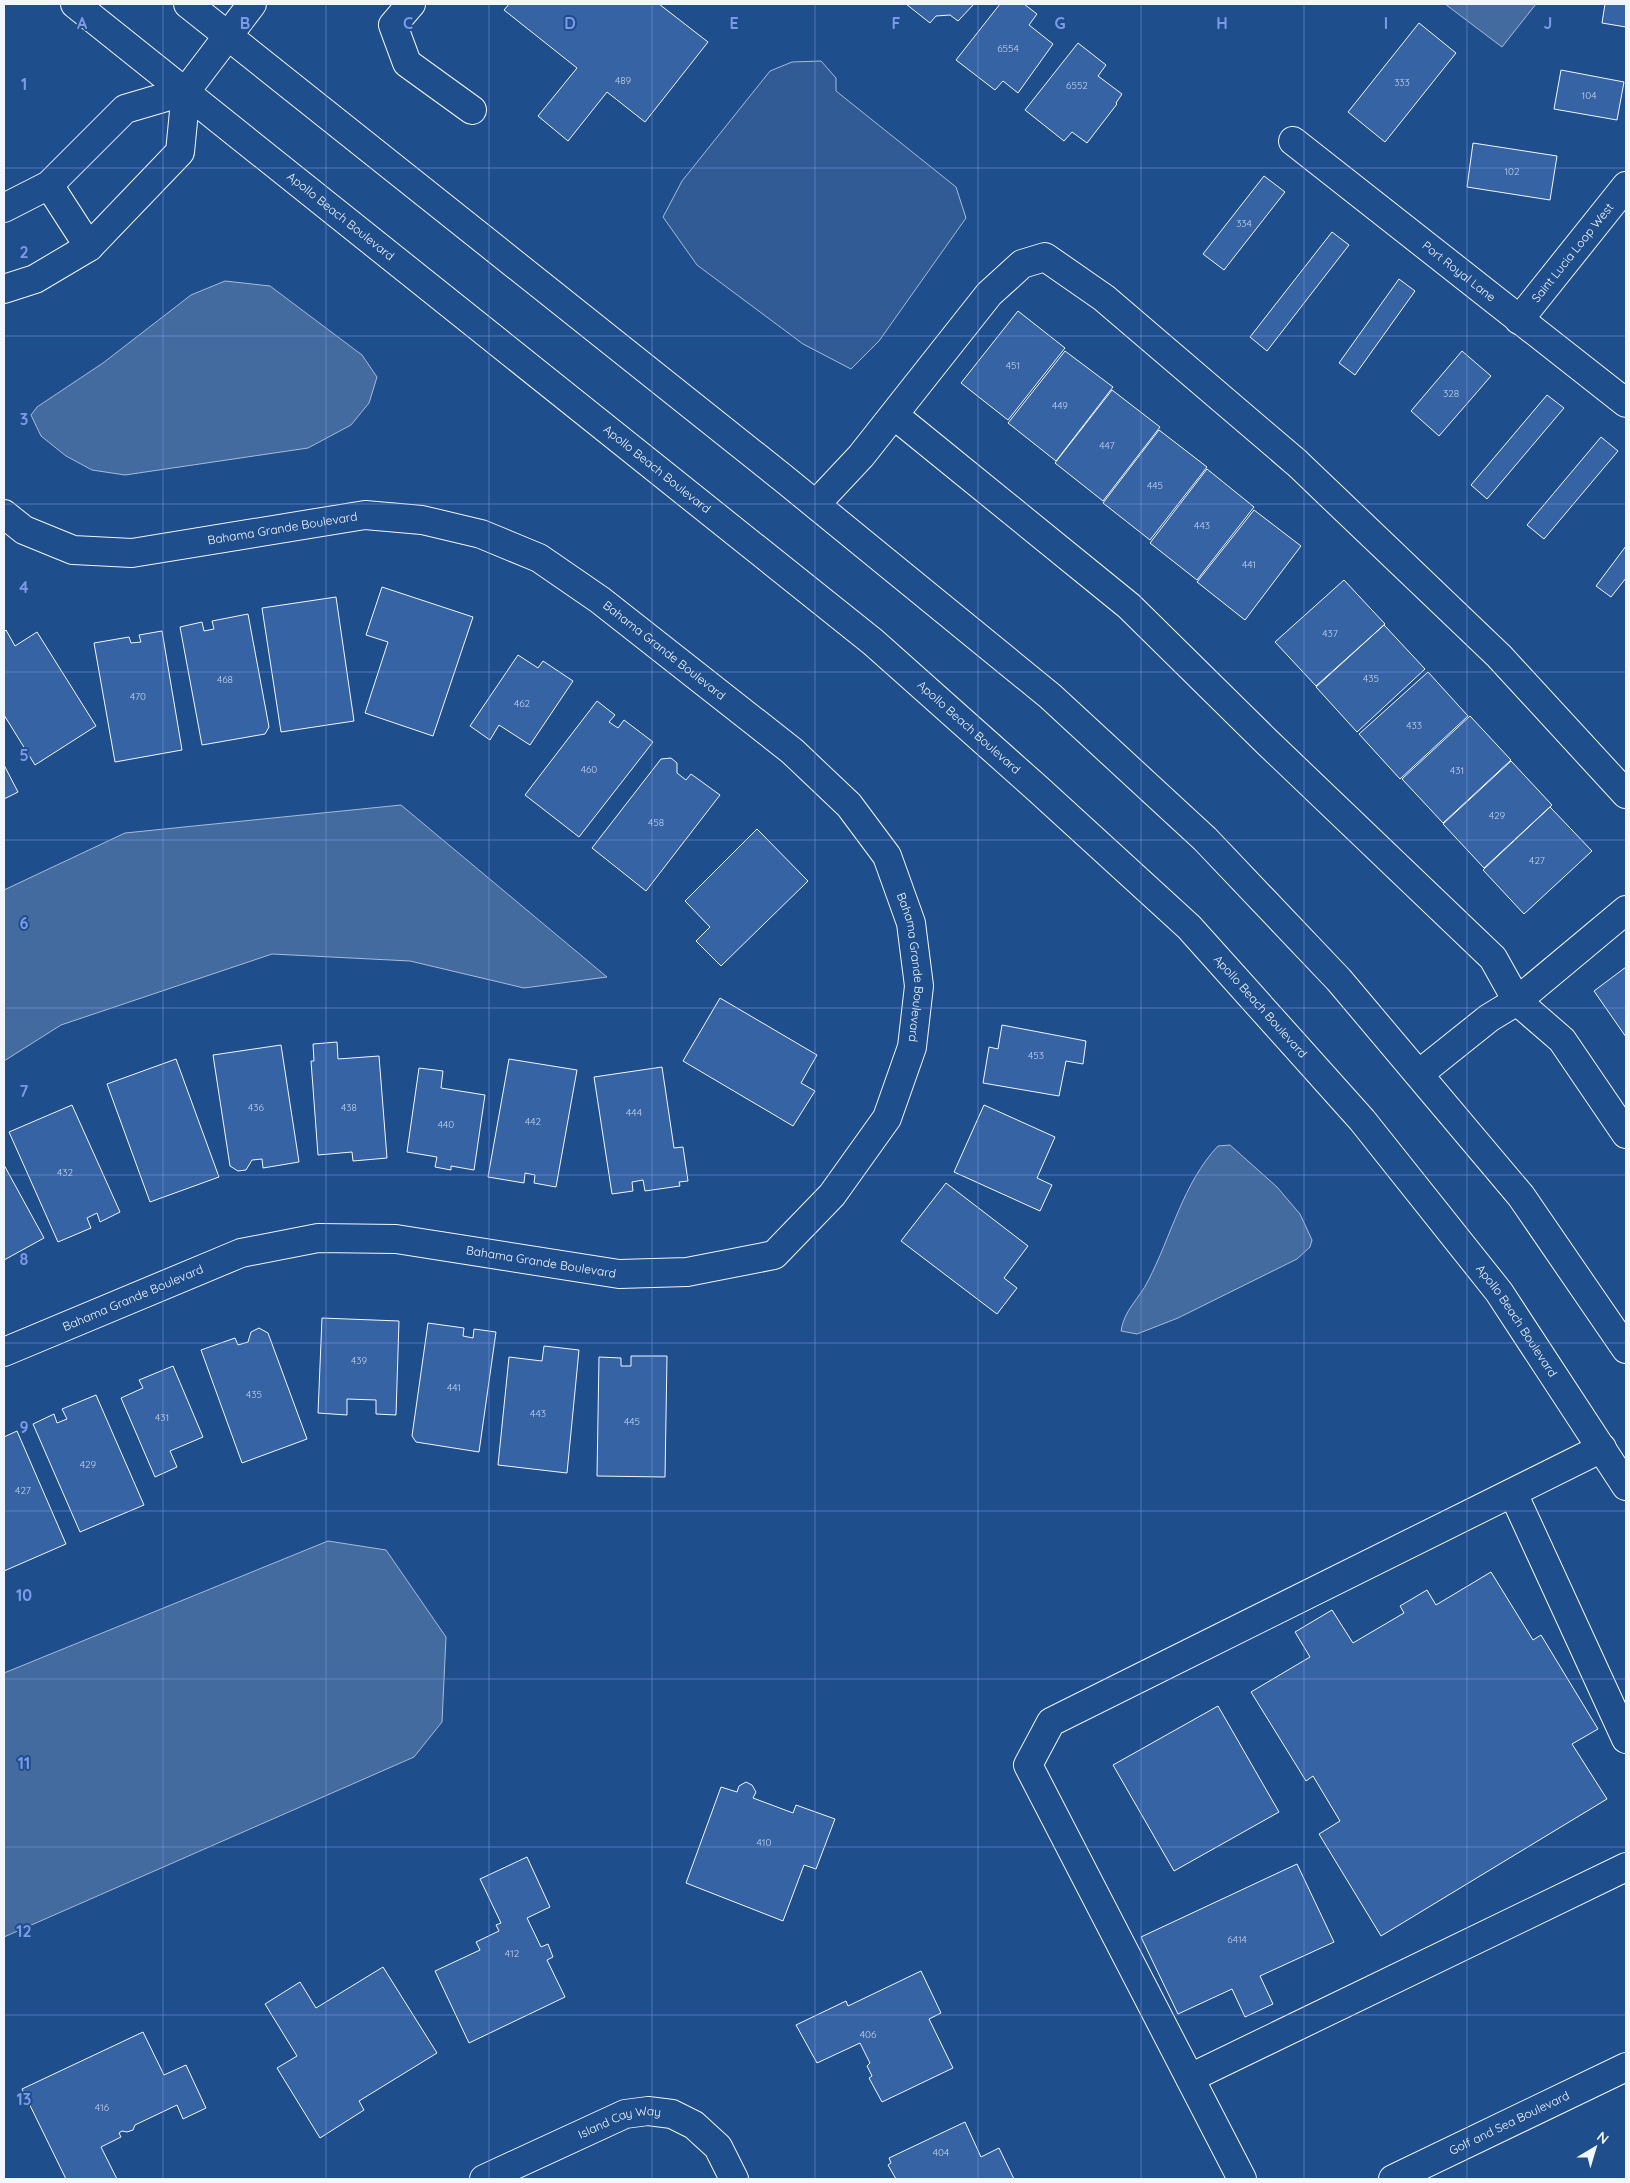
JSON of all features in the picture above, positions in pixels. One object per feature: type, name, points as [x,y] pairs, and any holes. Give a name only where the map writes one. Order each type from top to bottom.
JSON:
[{"type":"main road","name":"Apollo Beach Boulevard","points":[[75,4],[873,642],[1038,788],[1189,927],[1362,1120],[1499,1292],[1626,1486]]},
{"type":"main road","points":[[188,4],[816,504],[1050,696],[1205,839],[1339,980],[1521,1196],[1626,1349]]},
{"type":"main road","points":[[4,288],[35,279],[89,246],[180,152],[186,91],[252,4]]},
{"type":"main road","points":[[411,4],[394,25],[407,63],[472,110]]},
{"type":"main road","points":[[4,208],[50,185],[125,109],[186,91]]},
{"type":"main road","name":"Port Royal Lane","points":[[1293,141],[1626,403]]},
{"type":"main road","points":[[50,185],[89,246]]},
{"type":"main road","name":"Saint Lucia Loop West","points":[[1519,320],[1626,186]]},
{"type":"main road","points":[[816,504],[861,456],[989,294],[1022,264],[1045,257],[1104,298],[1297,463],[1499,656],[1626,794]]},
{"type":"main road","points":[[894,415],[1129,606],[1267,742],[1493,958],[1517,1001],[1562,1040],[1626,1134]]},
{"type":"main road","name":"Bahama Grande Boulevard","points":[[4,514],[24,530],[73,550],[132,553],[365,515],[422,520],[481,534],[539,558],[600,600],[792,751],[849,804],[887,856],[911,923],[919,986],[912,1047],[887,1118],[832,1195],[774,1255],[687,1272],[619,1274],[396,1239],[318,1238],[241,1252],[4,1352]]},
{"type":"main road","points":[[1419,1074],[1489,1018],[1517,1001],[1626,910]]},
{"type":"main road","points":[[1242,2179],[1028,1765],[1050,1722],[1602,1448]]},
{"type":"main road","points":[[1513,1493],[1626,1739]]},
{"type":"main road","points":[[1190,2078],[1626,1867]]},
{"type":"main road","name":"Golf and Sea Boulevard","points":[[1393,2179],[1626,2066]]},
{"type":"main road","name":"Island Cay Way","points":[[484,2179],[625,2114],[648,2111],[672,2114],[694,2126],[718,2147],[734,2179]]},
{"type":"shaded area","points":[[1445,4],[1536,4],[1502,47]]},
{"type":"shaded area","points":[[821,61],[836,78],[836,91],[956,187],[966,218],[879,341],[851,369],[803,344],[697,265],[663,217],[682,181],[770,71],[792,62]]},
{"type":"shaded area","points":[[225,281],[270,286],[362,355],[377,377],[369,403],[351,425],[308,448],[125,475],[92,470],[66,456],[41,436],[31,415],[37,407],[103,363],[191,295]]},
{"type":"shaded area","points":[[401,805],[607,977],[524,988],[410,961],[272,954],[61,1025],[4,1061],[4,890],[125,833]]},
{"type":"shaded area","points":[[1230,1145],[1277,1187],[1300,1214],[1312,1240],[1310,1247],[1297,1259],[1178,1318],[1137,1334],[1121,1331],[1125,1317],[1156,1264],[1178,1211],[1196,1177],[1218,1146]]},
{"type":"shaded area","points":[[328,1541],[386,1550],[446,1637],[442,1722],[414,1757],[4,1937],[4,1673]]},
{"type":"building","points":[[509,4],[659,4],[708,42],[645,122],[607,92],[568,141],[538,116],[577,68],[504,10]]},
{"type":"building","points":[[906,4],[974,4],[958,21],[950,15],[936,16],[930,23]]},
{"type":"building","points":[[1000,4],[1024,4],[1037,14],[1029,25],[1053,44],[1018,93],[1003,81],[995,90],[956,60]]},
{"type":"building","points":[[1605,4],[1626,4],[1626,27],[1602,23]]},
{"type":"building","points":[[1419,23],[1456,53],[1385,142],[1348,112]]},
{"type":"building","points":[[1078,43],[1106,65],[1098,76],[1122,94],[1117,104],[1087,143],[1072,132],[1064,141],[1025,110]]},
{"type":"building","points":[[1561,70],[1624,82],[1617,120],[1554,109]]},
{"type":"building","points":[[1473,143],[1557,156],[1550,200],[1467,187]]},
{"type":"building","points":[[1264,176],[1285,192],[1224,270],[1203,254]]},
{"type":"building","points":[[1332,232],[1349,245],[1267,351],[1250,337]]},
{"type":"building","points":[[1399,279],[1415,291],[1355,375],[1339,363]]},
{"type":"building","points":[[1018,311],[1065,348],[1008,420],[961,383]]},
{"type":"building","points":[[1065,351],[1113,387],[1056,461],[1008,423]]},
{"type":"building","points":[[1462,351],[1491,376],[1439,436],[1411,411]]},
{"type":"building","points":[[1112,390],[1160,427],[1103,501],[1055,463]]},
{"type":"building","points":[[1547,395],[1564,408],[1487,499],[1471,485]]},
{"type":"building","points":[[1159,430],[1207,467],[1150,540],[1103,503]]},
{"type":"building","points":[[1601,437],[1618,451],[1544,539],[1527,525]]},
{"type":"building","points":[[1207,469],[1254,507],[1197,580],[1150,543]]},
{"type":"building","points":[[1254,510],[1301,546],[1245,620],[1197,582]]},
{"type":"building","points":[[1626,546],[1626,578],[1611,597],[1596,586]]},
{"type":"building","points":[[1344,580],[1385,624],[1316,686],[1275,642]]},
{"type":"building","points":[[382,587],[473,617],[433,736],[365,713],[388,642],[366,635]]},
{"type":"building","points":[[336,597],[354,721],[281,732],[262,608]]},
{"type":"building","points":[[248,614],[269,727],[265,734],[202,745],[180,627],[202,622],[204,631],[214,629],[212,621]]},
{"type":"building","points":[[1384,625],[1425,669],[1357,732],[1316,687]]},
{"type":"building","points":[[6,630],[15,646],[37,632],[96,726],[35,765],[4,715],[4,632]]},
{"type":"building","points":[[162,631],[182,750],[115,762],[94,643],[129,637],[131,643],[141,642],[139,635]]},
{"type":"building","points":[[518,655],[538,668],[543,661],[573,681],[530,745],[499,725],[490,740],[470,726]]},
{"type":"building","points":[[1428,672],[1468,716],[1400,779],[1359,734]]},
{"type":"building","points":[[597,701],[615,715],[609,722],[618,728],[624,720],[653,742],[579,837],[525,795]]},
{"type":"building","points":[[1470,716],[1511,760],[1443,823],[1402,779]]},
{"type":"building","points":[[671,758],[677,763],[677,773],[686,780],[691,774],[720,795],[646,891],[592,848],[661,759]]},
{"type":"building","points":[[1511,761],[1552,805],[1484,868],[1443,824]]},
{"type":"building","points":[[4,765],[18,792],[4,799]]},
{"type":"building","points":[[1550,807],[1592,851],[1524,914],[1483,870]]},
{"type":"building","points":[[757,829],[808,881],[721,966],[696,941],[710,927],[685,901]]},
{"type":"building","points":[[1626,967],[1626,1037],[1594,991]]},
{"type":"building","points":[[720,998],[817,1055],[801,1083],[815,1091],[793,1126],[683,1061]]},
{"type":"building","points":[[1002,1025],[1086,1041],[1083,1064],[1066,1061],[1059,1096],[983,1083],[989,1047],[998,1049]]},
{"type":"building","points":[[337,1042],[338,1059],[379,1056],[387,1158],[353,1161],[352,1152],[318,1155],[311,1061],[314,1061],[313,1044]]},
{"type":"building","points":[[281,1045],[299,1162],[263,1168],[262,1159],[252,1160],[246,1170],[238,1171],[230,1166],[213,1055]]},
{"type":"building","points":[[176,1059],[219,1177],[150,1202],[107,1084]]},
{"type":"building","points":[[509,1059],[577,1070],[556,1187],[534,1183],[535,1175],[525,1173],[524,1183],[488,1177]]},
{"type":"building","points":[[662,1067],[674,1148],[683,1147],[688,1181],[679,1182],[680,1186],[645,1191],[643,1180],[632,1182],[633,1191],[612,1194],[594,1077]]},
{"type":"building","points":[[419,1068],[443,1071],[441,1088],[485,1095],[474,1170],[451,1166],[451,1170],[435,1167],[437,1157],[407,1152]]},
{"type":"building","points":[[72,1105],[120,1212],[100,1222],[97,1213],[87,1218],[91,1228],[58,1242],[9,1132]]},
{"type":"building","points":[[984,1105],[1055,1137],[1037,1178],[1052,1185],[1040,1211],[954,1172]]},
{"type":"building","points":[[4,1165],[44,1238],[4,1260]]},
{"type":"building","points":[[946,1183],[1028,1246],[1004,1278],[1017,1288],[997,1314],[901,1241]]},
{"type":"building","points":[[322,1318],[399,1321],[396,1415],[376,1414],[376,1400],[347,1399],[347,1415],[318,1413]]},
{"type":"building","points":[[428,1323],[464,1328],[463,1336],[473,1338],[474,1329],[496,1332],[479,1452],[416,1442],[412,1436]]},
{"type":"building","points":[[259,1328],[268,1333],[307,1439],[242,1463],[201,1350],[235,1338],[238,1345],[248,1342],[251,1332]]},
{"type":"building","points":[[544,1346],[579,1350],[567,1473],[498,1465],[509,1357],[542,1361]]},
{"type":"building","points":[[631,1356],[667,1356],[665,1477],[597,1476],[599,1357],[621,1358],[621,1366],[631,1366]]},
{"type":"building","points":[[173,1366],[203,1437],[170,1451],[177,1467],[155,1477],[121,1398],[143,1388],[139,1380]]},
{"type":"building","points":[[96,1395],[144,1505],[80,1532],[33,1424],[54,1414],[57,1423],[67,1419],[62,1409]]},
{"type":"building","points":[[17,1431],[66,1544],[4,1571],[4,1437]]},
{"type":"building","points":[[1491,1572],[1533,1640],[1541,1635],[1598,1729],[1572,1744],[1607,1799],[1381,1936],[1319,1834],[1340,1821],[1313,1776],[1306,1781],[1251,1692],[1310,1657],[1295,1632],[1332,1610],[1353,1643],[1404,1613],[1400,1606],[1427,1590],[1436,1605]]},
{"type":"building","points":[[1218,1706],[1279,1812],[1174,1871],[1113,1765]]},
{"type":"building","points":[[746,1782],[752,1785],[756,1792],[753,1798],[793,1813],[796,1805],[835,1819],[816,1869],[804,1865],[783,1921],[686,1883],[721,1787],[737,1792],[739,1786]]},
{"type":"building","points":[[527,1857],[550,1907],[527,1918],[541,1947],[548,1944],[553,1957],[547,1960],[565,1997],[469,2043],[435,1971],[480,1950],[476,1942],[499,1931],[496,1925],[501,1923],[480,1879]]},
{"type":"building","points":[[1297,1864],[1334,1942],[1260,1976],[1273,2004],[1245,2017],[1232,1989],[1178,2014],[1141,1937]]},
{"type":"building","points":[[383,1967],[437,2053],[359,2101],[364,2110],[320,2138],[277,2068],[297,2056],[265,2004],[300,1982],[316,2008]]},
{"type":"building","points":[[921,1971],[941,2013],[929,2019],[953,2068],[882,2102],[869,2078],[872,2076],[867,2066],[870,2063],[860,2043],[817,2063],[796,2025],[846,2001],[848,2006]]},
{"type":"building","points":[[143,2032],[164,2075],[186,2065],[206,2108],[183,2119],[177,2105],[135,2125],[133,2130],[122,2131],[119,2133],[121,2137],[101,2147],[117,2179],[66,2179],[22,2089]]},
{"type":"building","points":[[965,2122],[981,2157],[999,2148],[1014,2179],[896,2179],[888,2165],[891,2163],[889,2158]]}]
